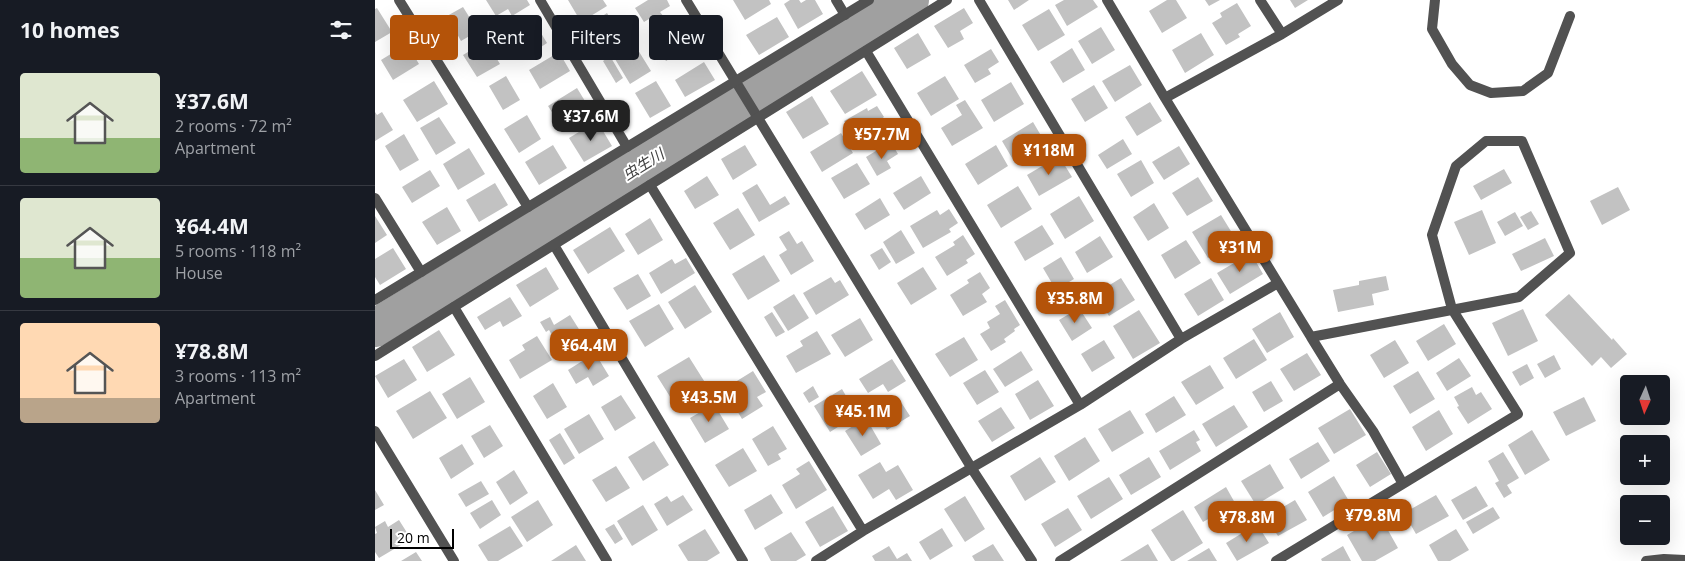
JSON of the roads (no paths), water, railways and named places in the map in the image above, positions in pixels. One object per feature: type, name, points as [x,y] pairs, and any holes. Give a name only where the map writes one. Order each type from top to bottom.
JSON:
[{"type":"street","points":[[399,0],[529,207]]},
{"type":"street","points":[[539,0],[627,147]]},
{"type":"street","points":[[686,0],[972,467],[1032,561]]},
{"type":"street","points":[[836,0],[845,15]]},
{"type":"street","points":[[375,300],[869,0]]},
{"type":"street","points":[[375,356],[947,0]]},
{"type":"street","points":[[979,0],[1181,339]]},
{"type":"street","points":[[1107,0],[1340,384],[1373,431],[1403,484]]},
{"type":"street","points":[[1260,0],[1282,34]]},
{"type":"street","points":[[1165,98],[1282,34],[1338,0]]},
{"type":"street","points":[[1435,0],[1432,29],[1451,64],[1470,85],[1491,94],[1523,91],[1548,73],[1571,16]]},
{"type":"street","points":[[866,50],[1080,405]]},
{"type":"street","points":[[1276,561],[1518,414],[1452,309],[1431,235],[1456,166],[1486,140],[1522,141],[1570,253],[1519,297],[1452,309],[1311,337]]},
{"type":"street","points":[[650,185],[863,531]]},
{"type":"street","points":[[375,198],[421,272]]},
{"type":"street","points":[[554,244],[743,561]]},
{"type":"street","points":[[816,561],[863,531],[1080,405],[1181,339],[1278,283]]},
{"type":"street","points":[[454,307],[607,561]]},
{"type":"street","points":[[1060,561],[1340,384]]},
{"type":"street","points":[[375,431],[454,561]]},
{"type":"street","points":[[1646,561],[1664,559],[1685,560]]},
{"type":"waterway","name":"虫生川","points":[[375,328],[910,0]]}]
